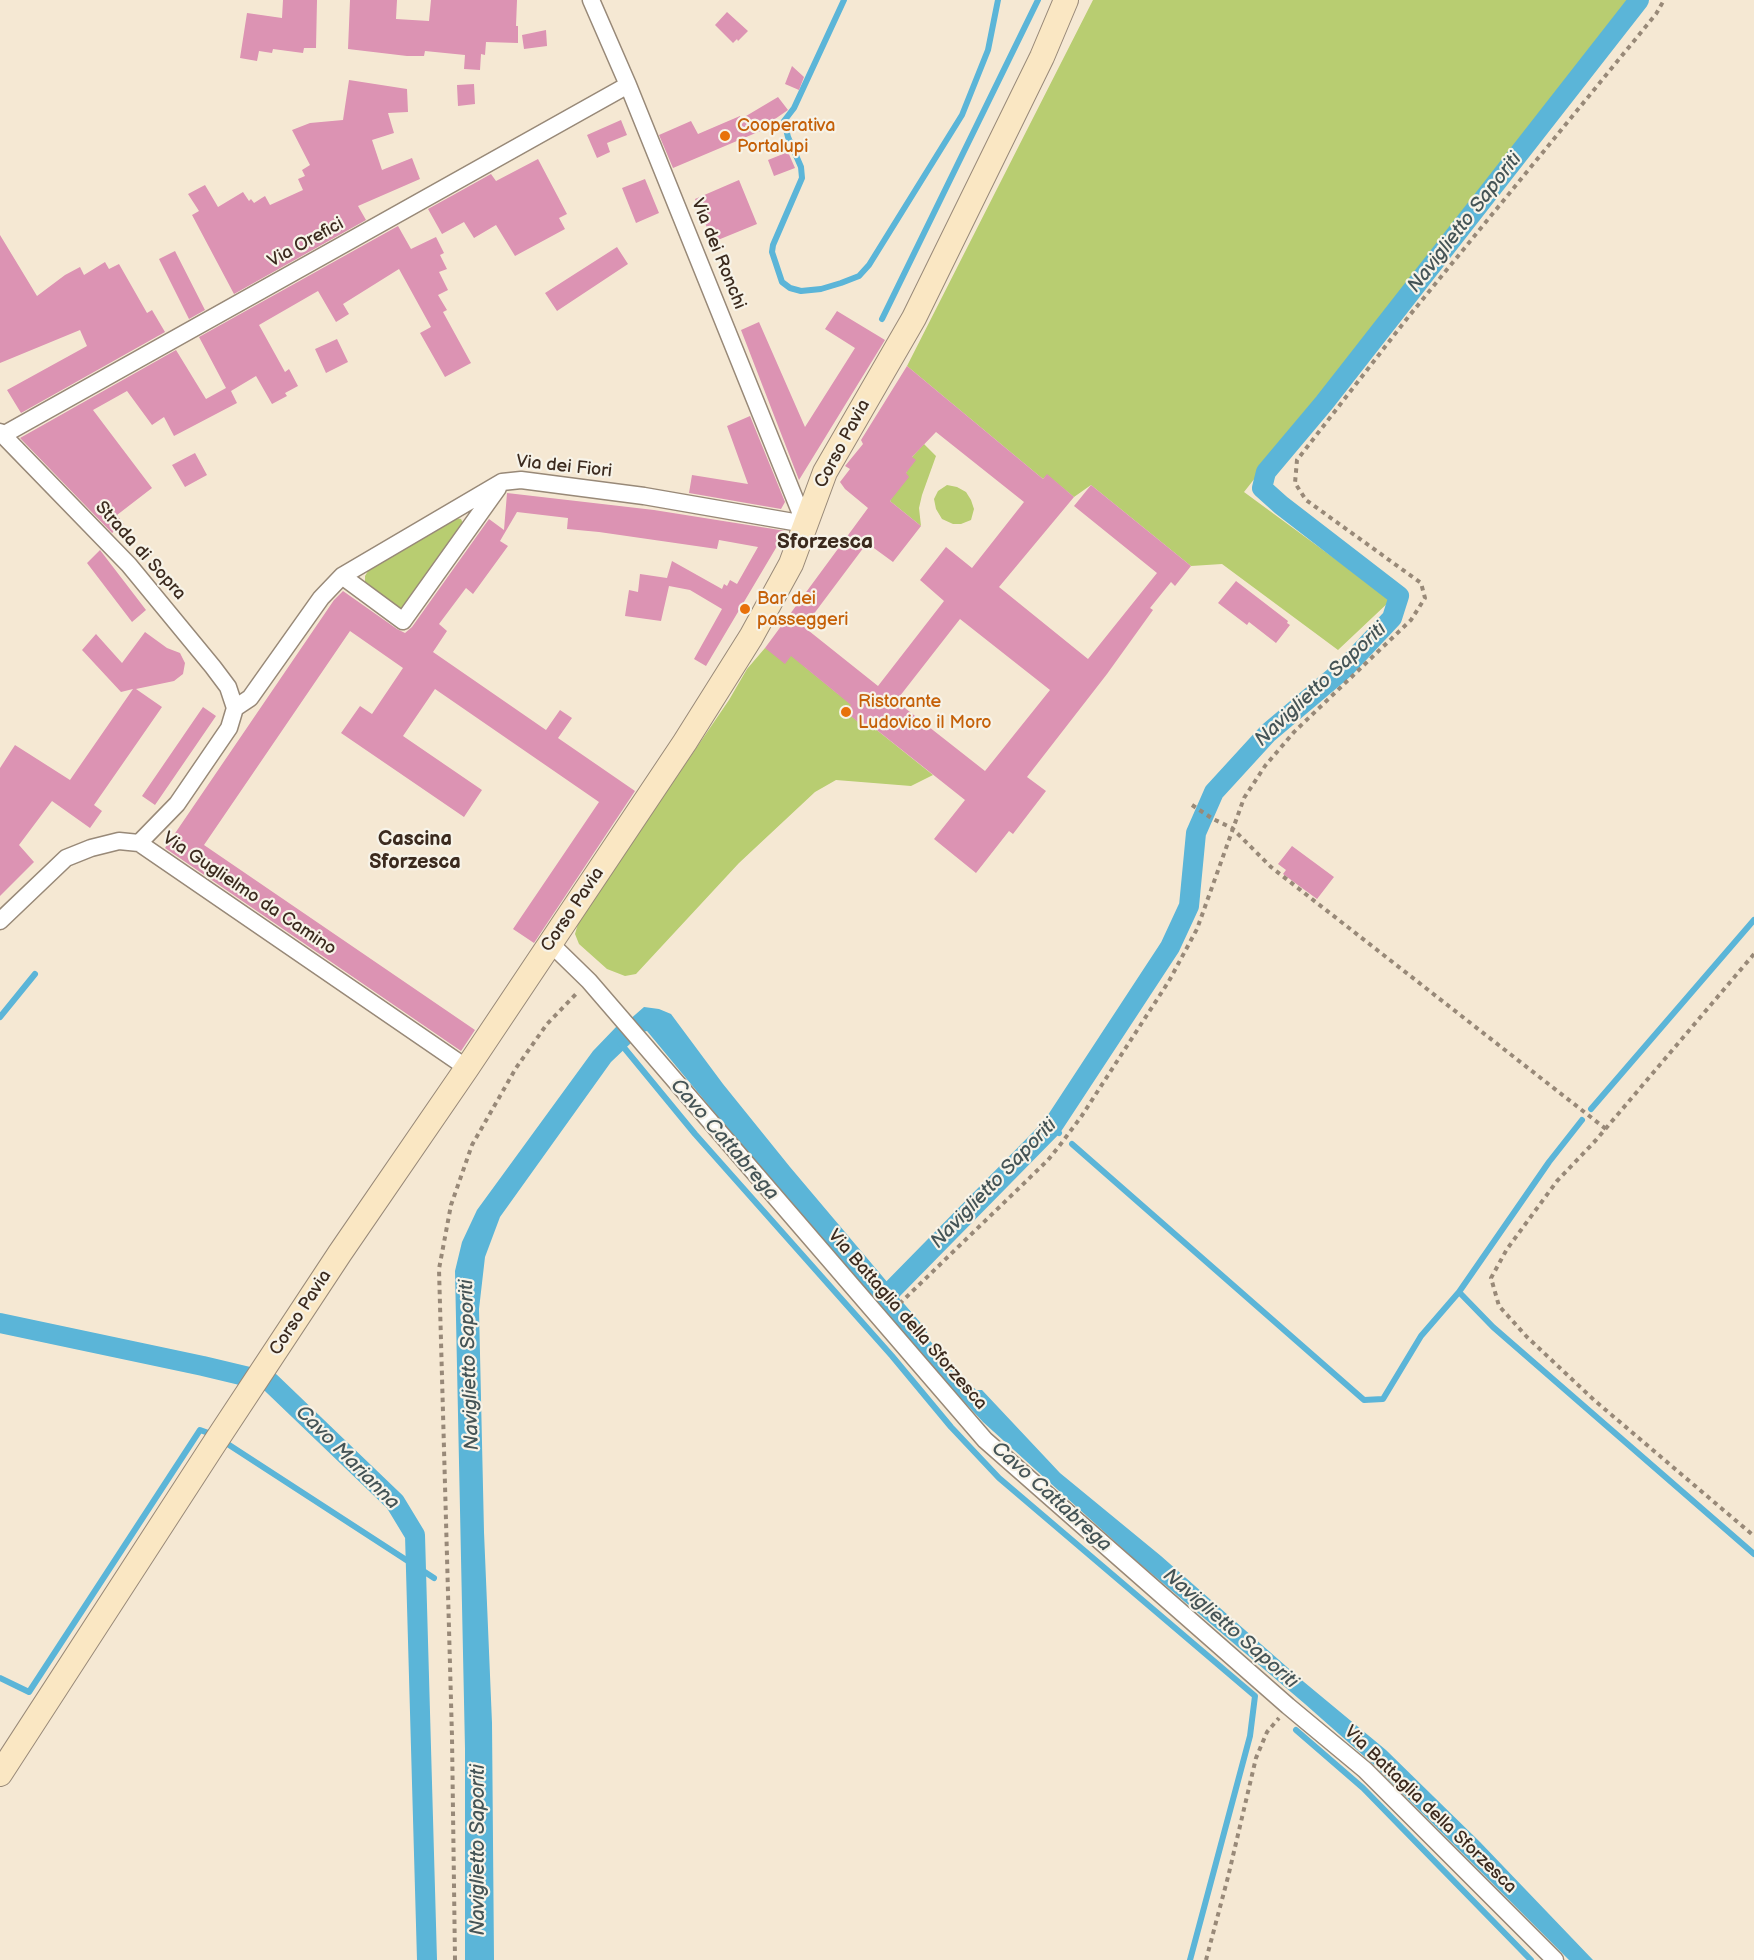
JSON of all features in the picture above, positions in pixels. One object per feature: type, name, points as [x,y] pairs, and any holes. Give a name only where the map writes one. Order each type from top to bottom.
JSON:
[{"type":"main road","name":"Corso Pavia","points":[[0,1774],[340,1252],[468,1068],[685,742],[751,637],[791,564],[825,472],[914,318],[1042,57],[1066,0]]},
{"type":"street","name":"Via dei Ronchi","points":[[591,0],[628,85],[805,524]]},
{"type":"street","name":"Via Orefici","points":[[1,433],[628,85]]},
{"type":"street","name":"Strada di Sopra","points":[[1,433],[129,565],[228,687],[235,708]]},
{"type":"street","name":"Via dei Fiori","points":[[342,576],[502,482],[521,480],[644,496],[805,524]]},
{"type":"street","points":[[342,576],[403,621],[502,482]]},
{"type":"street","name":"Via Guglielmo da Camino","points":[[342,576],[321,598],[250,698],[235,708],[229,728],[177,804],[139,843],[468,1068]]},
{"type":"street","points":[[0,921],[66,858],[91,848],[119,841],[139,843]]},
{"type":"street","name":"Via Battaglia della Sforzesca","points":[[550,943],[588,981],[985,1440],[1288,1706],[1365,1770],[1555,1960]]},
{"type":"path","points":[[891,1312],[1048,1160],[1080,1117],[1169,981],[1197,929],[1244,798],[1265,766],[1294,732],[1411,620],[1425,598],[1421,583],[1306,500],[1295,483],[1297,459],[1409,316],[1656,14],[1664,0]]},
{"type":"path","points":[[1192,805],[1232,828],[1271,867],[1606,1128]]},
{"type":"path","points":[[1754,954],[1606,1128],[1557,1181],[1507,1249],[1491,1278],[1499,1306],[1527,1337],[1594,1400],[1754,1536]]},
{"type":"path","points":[[455,1960],[452,1737],[439,1269],[451,1205],[472,1146],[516,1068],[541,1033],[588,981]]},
{"type":"path","points":[[1206,1960],[1256,1758],[1268,1732],[1288,1706]]},
{"type":"green space","points":[[1093,0],[1632,0],[1244,492],[1391,600],[1338,650],[1222,564],[1191,566],[1091,485],[1074,497],[1047,475],[1043,479],[907,366]]},
{"type":"green space","points":[[924,444],[936,456],[919,508],[921,526],[890,501],[912,457]]},
{"type":"green space","points":[[947,485],[966,492],[974,509],[971,520],[953,524],[942,519],[936,509],[934,499],[938,491]]},
{"type":"green space","points":[[456,518],[461,519],[463,523],[405,609],[399,612],[365,583],[368,571]]},
{"type":"green space","points":[[765,648],[795,650],[805,667],[838,694],[856,699],[846,712],[865,727],[868,723],[933,775],[911,786],[836,780],[815,792],[739,863],[636,974],[625,976],[607,969],[579,944],[575,934],[579,920],[729,700],[747,669]]},
{"type":"water","points":[[644,1007],[659,1009],[671,1014],[723,1084],[790,1167],[899,1296],[886,1307],[868,1298],[647,1031],[639,1033],[628,1021]]},
{"type":"water","points":[[617,1026],[631,1043],[611,1062],[500,1217],[485,1257],[479,1309],[484,1532],[492,1723],[494,1960],[465,1960],[465,1749],[455,1271],[462,1242],[477,1210],[593,1051]]},
{"type":"water","points":[[902,1311],[976,1390],[982,1390],[1060,1473],[1161,1556],[1304,1682],[1386,1750],[1480,1842],[1593,1960],[1569,1960],[1374,1765],[1132,1557],[983,1422],[911,1345],[895,1317]]},
{"type":"building","points":[[283,0],[317,0],[316,48],[304,48],[303,53],[273,49],[272,53],[259,51],[257,61],[240,58],[247,13],[282,18]]},
{"type":"building","points":[[350,0],[397,0],[396,19],[429,21],[431,0],[517,0],[518,43],[486,42],[485,55],[481,54],[480,70],[464,69],[465,55],[425,51],[424,56],[407,56],[348,49]]},
{"type":"building","points":[[727,12],[748,31],[733,43],[715,25]]},
{"type":"building","points":[[546,30],[547,46],[524,49],[522,35]]},
{"type":"building","points":[[792,66],[804,77],[799,90],[785,84]]},
{"type":"building","points":[[349,80],[407,89],[408,112],[388,113],[394,133],[372,140],[382,170],[412,158],[420,179],[358,206],[366,220],[234,294],[192,215],[199,211],[188,194],[205,185],[218,207],[243,192],[249,201],[251,199],[254,203],[265,196],[270,205],[303,190],[298,179],[305,176],[302,170],[310,165],[292,130],[310,123],[343,120]]},
{"type":"building","points":[[474,84],[475,104],[458,106],[457,85]]},
{"type":"building","points":[[778,97],[788,110],[775,119],[777,124],[673,168],[659,135],[691,121],[698,134],[740,116],[741,119]]},
{"type":"building","points":[[621,120],[627,135],[607,143],[610,152],[597,158],[587,135]]},
{"type":"building","points":[[788,152],[795,168],[774,176],[768,160]]},
{"type":"building","points":[[538,159],[567,214],[559,218],[565,229],[515,256],[496,225],[474,238],[464,222],[442,234],[428,209],[491,174],[496,181]]},
{"type":"building","points":[[645,179],[659,213],[636,223],[622,188]]},
{"type":"building","points":[[739,180],[757,224],[713,242],[695,199]]},
{"type":"building","points":[[398,226],[411,249],[436,237],[444,253],[440,255],[447,269],[439,272],[448,290],[438,295],[447,310],[443,312],[471,363],[445,377],[420,333],[431,327],[399,269],[343,304],[349,314],[336,322],[318,291],[259,325],[285,372],[289,369],[298,386],[285,393],[287,396],[272,404],[256,376],[231,391],[237,403],[174,436],[164,417],[152,425],[127,391],[93,410],[152,488],[117,515],[124,524],[112,533],[20,438],[176,350],[206,399],[226,388],[199,337]]},
{"type":"building","points":[[0,235],[37,296],[80,267],[84,275],[105,262],[109,269],[119,264],[147,313],[152,310],[165,332],[21,413],[7,390],[87,346],[80,330],[0,363]]},
{"type":"building","points":[[617,247],[628,264],[557,311],[545,293]]},
{"type":"building","points":[[175,251],[205,310],[189,319],[159,259]]},
{"type":"building","points":[[837,311],[885,340],[799,480],[741,330],[759,322],[805,427],[855,348],[825,329]]},
{"type":"building","points":[[337,339],[348,362],[326,373],[315,349]]},
{"type":"building","points":[[907,366],[1043,479],[1047,474],[1074,497],[999,587],[1088,659],[1157,573],[1074,506],[1091,485],[1191,566],[1175,586],[1171,582],[1150,608],[1153,610],[1107,674],[1027,777],[1046,791],[1013,834],[1009,831],[976,873],[934,839],[965,800],[868,723],[865,728],[846,712],[851,705],[791,656],[785,664],[765,648],[868,508],[840,482],[850,469],[845,466],[863,444],[861,440]],"holes":[[[936,432],[1024,502],[972,568],[946,547],[920,580],[944,601],[878,686],[804,627],[867,543],[893,562],[921,526],[890,501],[909,477],[906,473],[916,460],[912,457]],[[960,619],[1050,690],[985,771],[896,701]]]},
{"type":"building","points":[[750,416],[785,502],[781,509],[689,493],[692,475],[748,484],[727,426]]},
{"type":"building","points":[[195,453],[207,475],[185,487],[172,465]]},
{"type":"building","points":[[507,493],[654,510],[786,531],[706,666],[694,659],[722,609],[690,590],[669,586],[661,621],[625,616],[629,590],[638,592],[640,574],[667,578],[672,561],[722,589],[724,584],[727,586],[730,580],[737,584],[758,547],[719,540],[717,549],[567,529],[568,518],[517,512],[500,541],[508,546],[473,594],[466,588],[439,624],[447,631],[433,652],[546,730],[560,710],[572,718],[558,738],[635,791],[534,943],[513,929],[599,802],[435,689],[403,736],[482,790],[464,817],[341,733],[360,706],[372,714],[403,668],[350,631],[204,845],[475,1030],[461,1051],[165,848],[334,600],[343,591],[405,633],[412,627],[489,519],[504,530]]},
{"type":"building","points":[[100,550],[146,610],[132,622],[87,563]]},
{"type":"building","points":[[1236,581],[1288,621],[1290,625],[1276,643],[1249,622],[1247,625],[1218,603]]},
{"type":"building","points":[[145,632],[167,648],[180,653],[185,663],[183,674],[174,681],[136,689],[162,707],[94,805],[102,811],[90,828],[52,801],[19,845],[34,862],[0,896],[0,768],[15,745],[70,780],[133,689],[121,692],[82,650],[96,634],[122,663]]},
{"type":"building","points":[[203,707],[216,716],[155,805],[142,796]]},
{"type":"building","points":[[1292,846],[1334,877],[1317,899],[1283,874],[1286,870],[1278,864]]},
{"type":"waterway","points":[[844,0],[794,108],[784,121],[801,167],[802,178],[772,252],[782,282],[790,288],[801,291],[821,289],[841,283],[859,276],[869,265],[962,115],[988,50],[998,0]]},
{"type":"waterway","points":[[882,319],[1038,0]]},
{"type":"waterway","name":"Naviglietto Saporiti","points":[[872,1287],[885,1297],[1052,1127],[1170,947],[1189,906],[1196,833],[1214,792],[1268,733],[1346,667],[1392,618],[1399,596],[1262,488],[1266,472],[1324,403],[1639,0]]},
{"type":"waterway","points":[[1591,1109],[1754,920]]},
{"type":"waterway","points":[[0,1017],[35,974]]},
{"type":"waterway","name":"Cavo Cattabrega","points":[[621,1044],[695,1134],[892,1356],[951,1427],[999,1478],[1255,1696],[1250,1736],[1190,1960]]},
{"type":"waterway","points":[[1072,1144],[1364,1400],[1383,1399],[1421,1336],[1459,1292],[1549,1162],[1582,1120]]},
{"type":"waterway","points":[[1052,1127],[1059,1133]]},
{"type":"waterway","points":[[1459,1292],[1493,1327],[1754,1554]]},
{"type":"waterway","name":"Naviglietto Saporiti","points":[[885,1297],[917,1334]]},
{"type":"waterway","name":"Cavo Marianna","points":[[0,1323],[270,1382],[395,1502],[415,1535],[427,1960]]},
{"type":"waterway","points":[[0,1678],[29,1692],[200,1430],[214,1435]]},
{"type":"waterway","points":[[223,1441],[434,1578]]},
{"type":"waterway","points":[[1296,1730],[1363,1788],[1531,1960]]},
{"type":"place","name":"Cooperativa Portalupi","points":[[725,136]]},
{"type":"place","name":"Bar dei passeggeri","points":[[745,609]]},
{"type":"place","name":"Ristorante Ludovico il Moro","points":[[846,712]]},
{"type":"district","name":"Sforzesca","points":[[825,543]]},
{"type":"district","name":"Cascina Sforzesca","points":[[415,852]]}]
